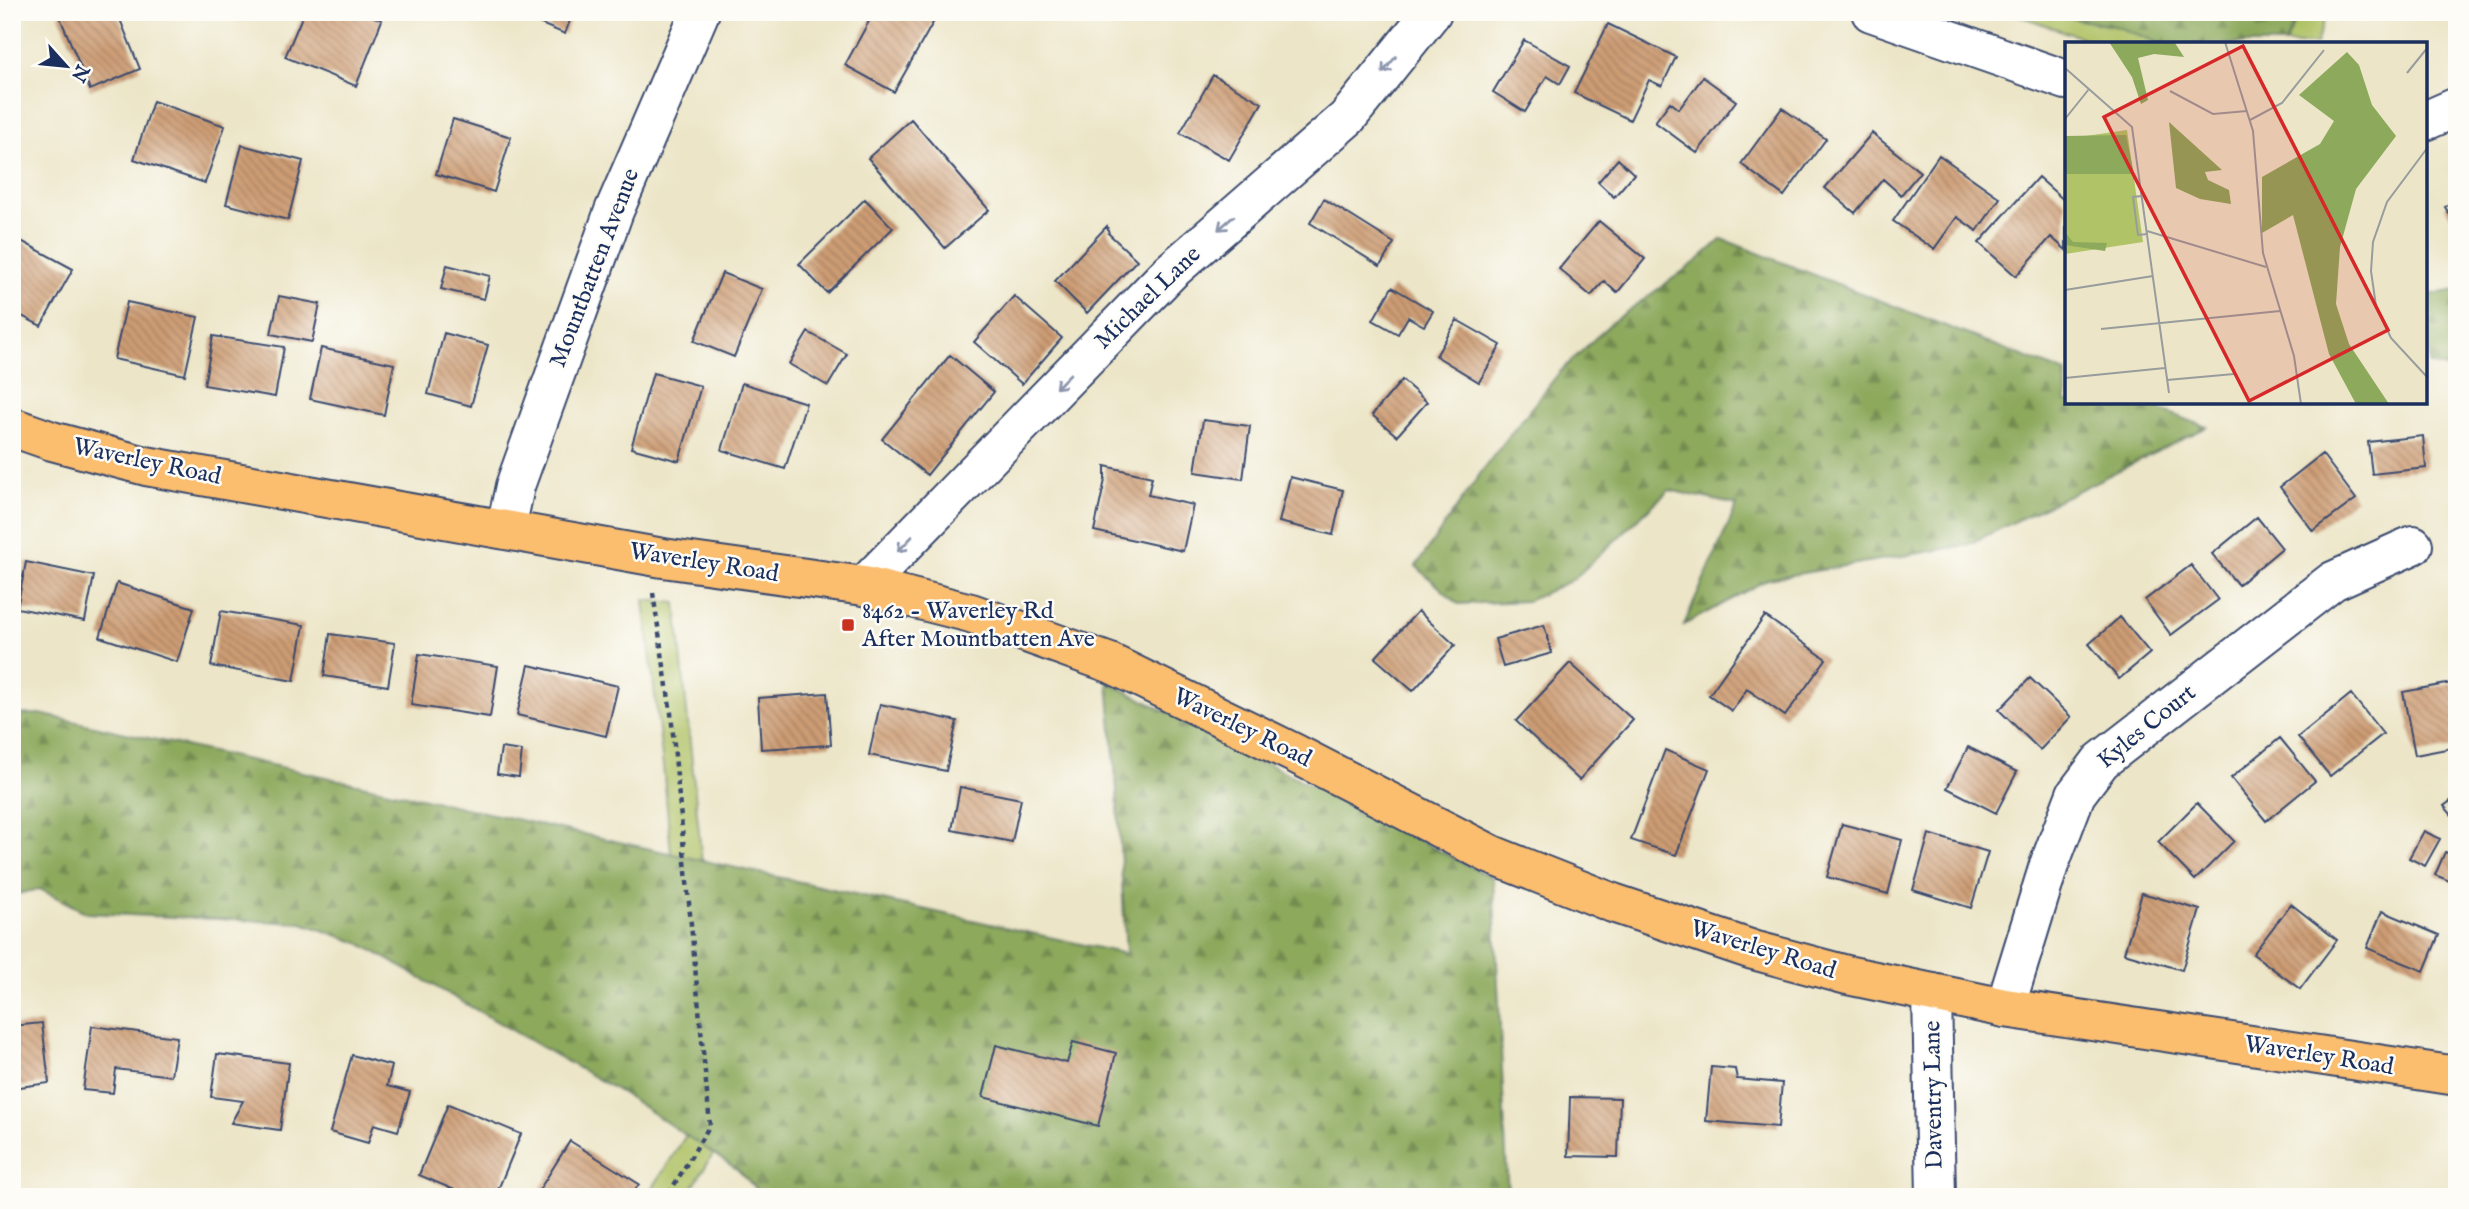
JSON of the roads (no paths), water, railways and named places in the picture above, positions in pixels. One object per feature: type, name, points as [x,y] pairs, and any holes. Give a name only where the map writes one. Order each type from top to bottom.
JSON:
[{"type":"main road","name":"Waverley Road","points":[[12,427],[52,441],[146,466],[663,558],[864,586],[971,613],[1110,663],[1492,855],[1613,903],[1753,950],[1847,975],[2005,1008],[2457,1076]]},
{"type":"street","name":"Mountbatten Avenue","points":[[506,529],[515,486],[614,211],[700,12]]},
{"type":"street","name":"Michael Lane","points":[[864,586],[1170,272],[1347,118],[1432,12]]},
{"type":"street","points":[[1871,12],[2065,79]]},
{"type":"street","points":[[2427,120],[2457,107]]},
{"type":"street","name":"Kyles Court","points":[[2005,1008],[2049,865],[2076,794],[2101,761],[2333,582],[2413,545]]},
{"type":"street","name":"Daventry Lane","points":[[1933,993],[1936,1197]]},
{"type":"place","name":"8462 - Waverley Rd After Mountbatten Ave","points":[[848,625]]}]
